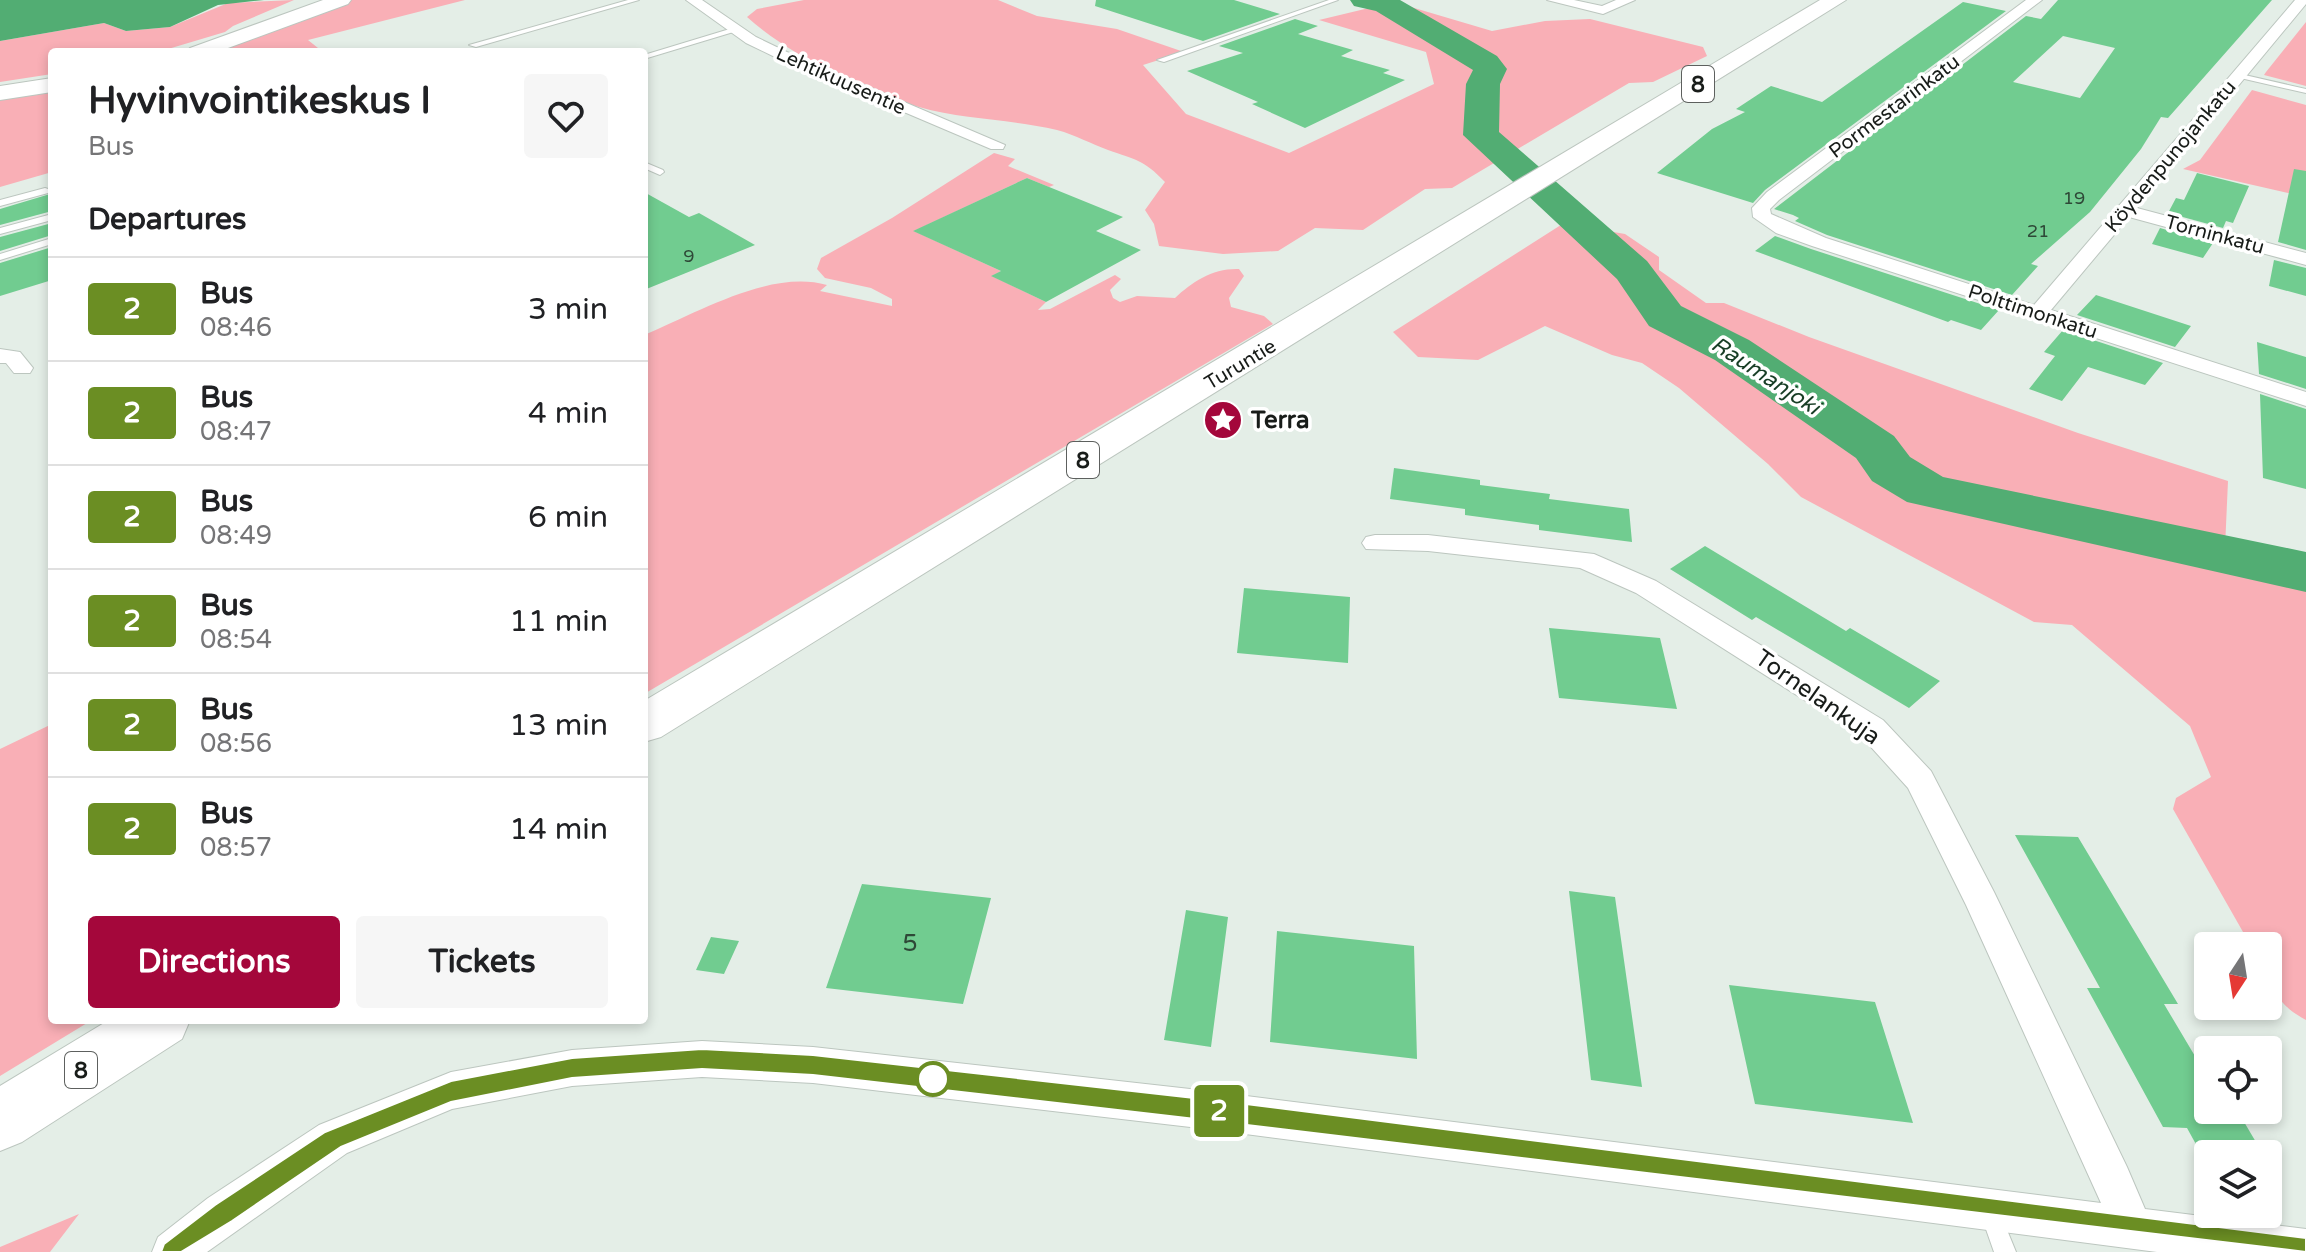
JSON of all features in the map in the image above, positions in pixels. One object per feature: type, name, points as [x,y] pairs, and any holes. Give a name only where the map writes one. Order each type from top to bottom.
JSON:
[{"type":"highway","name":"Turuntie","points":[[648,722],[1835,0]]},
{"type":"highway","name":"8","points":[[0,1121],[155,1024]]},
{"type":"main road","points":[[209,48],[341,0]]},
{"type":"main road","points":[[0,93],[48,86]]},
{"type":"street","name":"Lehtikuusentie","points":[[693,0],[736,30],[796,61],[997,145]]},
{"type":"street","points":[[1554,0],[1603,10],[1628,0]]},
{"type":"street","name":"Pormestarinkatu","points":[[1762,217],[1761,208],[1773,196],[2035,0]]},
{"type":"street","name":"Köydenpunojankatu","points":[[2038,313],[2302,0]]},
{"type":"street","name":"Torninkatu","points":[[2124,210],[2306,259]]},
{"type":"street","name":"Polttimonkatu","points":[[1762,217],[1783,229],[1819,242],[2306,399]]},
{"type":"street","points":[[0,356],[12,357],[22,368]]},
{"type":"street","name":"Tornelankuja","points":[[1375,543],[1428,543],[1585,560],[1646,587],[1872,728],[1920,780],[1982,902],[2131,1227]]},
{"type":"street","points":[[173,1252],[223,1213],[333,1139],[451,1091],[572,1068],[702,1059],[813,1065],[1199,1109],[2306,1250]]},
{"type":"lane","points":[[473,45],[636,0]]},
{"type":"lane","points":[[1161,60],[1301,15],[1332,1]]},
{"type":"lane","points":[[648,56],[736,30]]},
{"type":"lane","points":[[2239,75],[2306,91]]},
{"type":"lane","points":[[648,167],[660,172]]},
{"type":"lane","points":[[0,203],[45,191]]},
{"type":"lane","points":[[0,231],[48,218]]},
{"type":"lane","points":[[0,257],[48,242]]},
{"type":"lane","points":[[1988,1209],[2005,1252]]},
{"type":"shaded area","points":[[0,0],[264,0],[218,5],[170,27],[126,31],[104,23],[0,41]]},
{"type":"shaded area","points":[[294,0],[225,32],[171,48],[48,48],[48,75],[0,82],[0,41],[104,23],[126,31],[170,27],[228,3]]},
{"type":"shaded area","points":[[351,0],[465,0],[308,40],[318,48],[227,48]]},
{"type":"shaded area","points":[[804,0],[998,0],[1037,16],[1117,29],[1184,52],[1143,65],[1186,114],[1289,153],[1434,84],[1426,52],[1319,20],[1394,2],[1492,31],[1545,21],[1590,19],[1703,47],[1707,56],[1653,82],[1629,83],[1452,188],[1425,189],[1363,230],[1315,228],[1278,251],[1223,254],[1159,246],[1154,224],[1145,210],[1165,182],[1139,161],[1057,130],[953,115],[898,100],[851,82],[805,58],[747,17],[757,9]]},
{"type":"shaded area","points":[[2306,22],[2306,86],[2264,75],[2266,72]]},
{"type":"shaded area","points":[[2252,90],[2306,105],[2306,197],[2183,169],[2200,160]]},
{"type":"shaded area","points":[[48,91],[48,173],[0,187],[0,99]]},
{"type":"shaded area","points":[[994,153],[1015,159],[1008,166],[1054,185],[1049,187],[1027,178],[914,231],[1001,271],[992,276],[1046,302],[1038,310],[1050,309],[1115,275],[1121,279],[1110,290],[1113,298],[1120,302],[1137,296],[1175,298],[1204,277],[1239,269],[1244,276],[1229,298],[1231,307],[1264,316],[1273,324],[648,692],[648,333],[734,296],[782,283],[827,285],[820,291],[892,306],[892,299],[871,288],[825,278],[817,269],[821,258],[892,218]]},
{"type":"shaded area","points":[[1564,223],[1639,288],[1656,319],[1729,354],[1802,415],[1852,437],[1870,471],[1900,490],[2000,517],[2306,579],[2306,1020],[2282,1001],[2282,932],[2243,932],[2173,809],[2176,798],[2211,777],[2190,726],[2072,625],[2034,622],[1801,497],[1768,464],[1679,388],[1642,363],[1612,355],[1545,326],[1478,360],[1418,357],[1393,332]]},
{"type":"shaded area","points":[[1602,230],[1625,234],[1659,257],[1659,270],[1706,303],[1724,303],[1809,337],[2078,433],[2228,481],[2225,548],[2083,520],[1947,488],[1884,439],[1772,364],[1676,311],[1641,267]]},
{"type":"shaded area","points":[[48,726],[48,1024],[85,1024],[0,1076],[0,749]]},
{"type":"shaded area","points":[[79,1214],[50,1252],[0,1252],[0,1247]]},
{"type":"building","points":[[1096,0],[1234,0],[1280,14],[1203,41],[1095,6]]},
{"type":"building","points":[[2058,0],[2272,0],[2168,118],[2161,117],[2141,149],[2090,212],[2031,264],[2038,266],[2012,295],[1827,235],[1795,221],[1799,218],[1793,215],[1774,209],[2026,16],[2041,19]],"holes":[[[2063,36],[2115,48],[2080,98],[2013,82]]]},
{"type":"building","points":[[1963,2],[2006,11],[1765,190],[1753,203],[1657,173],[1712,129],[1745,112],[1736,109],[1771,86],[1822,102]]},
{"type":"building","points":[[1295,19],[1318,26],[1298,34],[1353,50],[1341,56],[1390,70],[1383,73],[1405,80],[1305,128],[1252,104],[1258,102],[1187,71],[1243,53],[1219,46]]},
{"type":"building","points":[[2294,169],[2306,171],[2306,250],[2278,242]]},
{"type":"building","points":[[2197,173],[2249,186],[2233,223],[2226,221],[2223,228],[2168,213],[2176,198],[2184,200]]},
{"type":"building","points":[[1027,178],[1123,217],[1096,231],[1141,250],[1046,302],[991,276],[1001,271],[913,231]]},
{"type":"building","points":[[648,194],[689,217],[699,213],[755,245],[648,288]]},
{"type":"building","points":[[48,195],[48,212],[0,225],[0,209]]},
{"type":"building","points":[[48,224],[48,236],[0,251],[0,237]]},
{"type":"building","points":[[2160,228],[2213,243],[2203,258],[2152,244]]},
{"type":"building","points":[[1775,236],[1999,310],[1981,330],[1951,320],[1948,322],[1755,251]]},
{"type":"building","points":[[48,248],[48,281],[0,296],[0,263]]},
{"type":"building","points":[[2274,260],[2306,268],[2306,296],[2269,286]]},
{"type":"building","points":[[2096,295],[2191,326],[2175,347],[2077,315]]},
{"type":"building","points":[[2063,330],[2163,363],[2145,385],[2088,367],[2062,401],[2029,389],[2055,356],[2044,352]]},
{"type":"building","points":[[2257,342],[2306,357],[2306,389],[2259,374]]},
{"type":"building","points":[[2260,394],[2306,409],[2306,489],[2263,478]]},
{"type":"building","points":[[1394,468],[1480,480],[1480,485],[1550,494],[1549,499],[1629,509],[1632,542],[1539,530],[1539,525],[1465,515],[1465,509],[1390,499]]},
{"type":"building","points":[[1705,546],[1846,631],[1850,628],[1940,681],[1909,708],[1756,617],[1752,620],[1670,569]]},
{"type":"building","points":[[1244,588],[1350,597],[1348,663],[1237,653]]},
{"type":"building","points":[[1549,628],[1660,638],[1677,709],[1559,698]]},
{"type":"building","points":[[2015,835],[2078,837],[2178,1004],[2164,1004],[2194,1054],[2194,1124],[2245,1124],[2255,1140],[2194,1141],[2187,1128],[2163,1127],[2087,988],[2100,988]]},
{"type":"building","points":[[862,884],[991,898],[963,1004],[826,988]]},
{"type":"building","points":[[1569,891],[1615,897],[1642,1087],[1591,1080]]},
{"type":"building","points":[[1186,910],[1228,917],[1211,1047],[1164,1040]]},
{"type":"building","points":[[1277,931],[1414,946],[1417,1059],[1270,1042]]},
{"type":"building","points":[[711,937],[739,941],[724,974],[696,970]]},
{"type":"building","points":[[1729,985],[1875,1002],[1913,1123],[1755,1104]]},
{"type":"waterway","name":"Raumanjoki","points":[[1365,0],[1385,4],[1485,63],[1490,69],[1483,84],[1481,135],[1632,270],[1665,316],[1732,350],[1875,447],[1891,469],[1926,490],[2306,572]]},
{"type":"bus line","name":"2","points":[[173,1252],[223,1213],[333,1139],[451,1091],[572,1068],[702,1059],[813,1065],[1230,1112],[2306,1250]]},
{"type":"place","name":"Terra","points":[[1223,420]]}]
